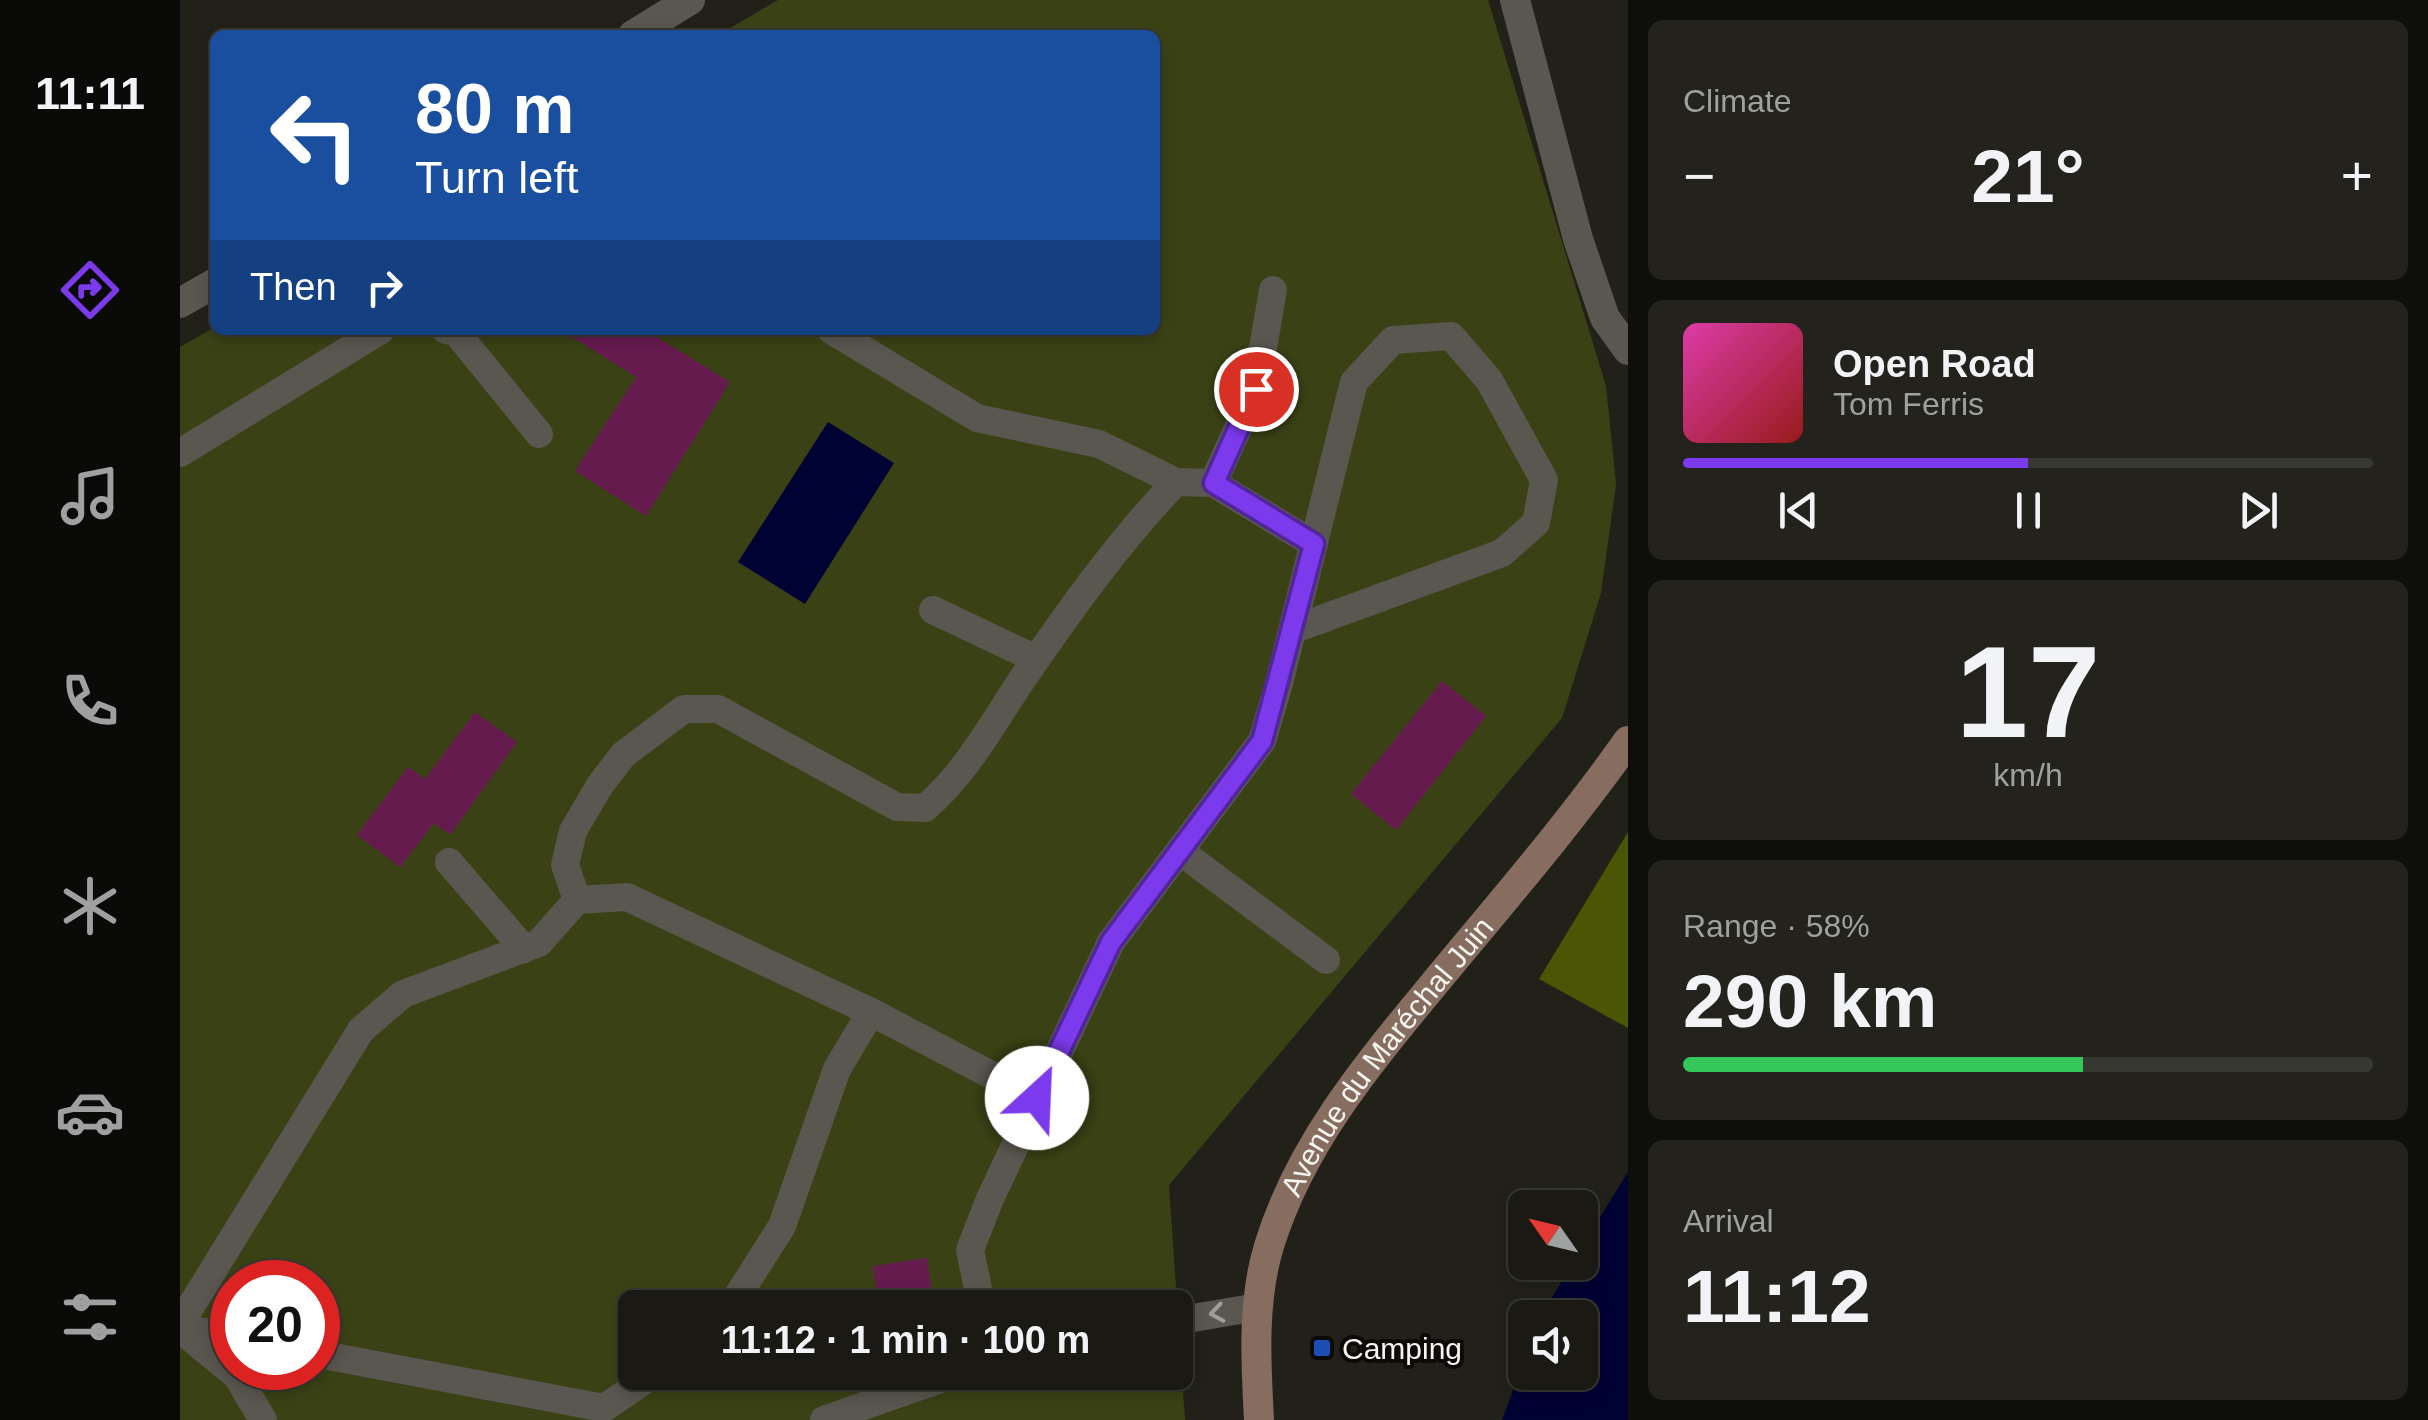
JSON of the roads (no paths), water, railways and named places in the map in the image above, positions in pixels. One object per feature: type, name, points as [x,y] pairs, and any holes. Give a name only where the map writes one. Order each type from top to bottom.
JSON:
[{"type":"street","points":[[641,30],[690,0]]},
{"type":"street","points":[[1516,0],[1578,239],[1605,318],[1628,350]]},
{"type":"street","points":[[180,304],[210,286]]},
{"type":"street","name":"Avenue du Maréchal Juin","points":[[1260,1420],[1256,1348],[1268,1248],[1309,1153],[1335,1109],[1628,741]]},
{"type":"lane","points":[[1214,483],[1256,389],[1273,290]]},
{"type":"lane","points":[[180,453],[373,335]]},
{"type":"lane","points":[[458,335],[539,434]]},
{"type":"lane","points":[[840,335],[978,418],[1099,444],[1176,482],[1214,483],[1314,544]]},
{"type":"lane","points":[[978,1290],[970,1250],[989,1201],[1111,942],[1262,741],[1354,382],[1394,340],[1451,336],[1489,380],[1544,480],[1536,523],[1502,553],[1292,630]]},
{"type":"lane","points":[[577,900],[565,865],[573,832],[623,755],[684,709],[718,709],[898,807],[925,808],[948,789],[1036,659],[1145,514],[1176,482]]},
{"type":"lane","points":[[933,610],[1036,659]]},
{"type":"lane","points":[[1181,852],[1326,960]]},
{"type":"lane","points":[[449,862],[524,948]]},
{"type":"lane","points":[[180,1327],[361,1030],[403,994],[539,942],[577,900],[627,897],[872,1012],[1037,1098]]},
{"type":"lane","points":[[741,1290],[782,1226],[838,1069],[872,1012]]},
{"type":"lane","points":[[1193,1318],[1258,1307]]},
{"type":"lane","points":[[180,1327],[210,1333]]},
{"type":"lane","points":[[180,1327],[237,1376],[263,1420]]},
{"type":"lane","points":[[340,1358],[604,1408],[630,1390]]},
{"type":"lane","points":[[824,1420],[909,1390]]},
{"type":"place","name":"Camping","points":[[1322,1348]]}]
